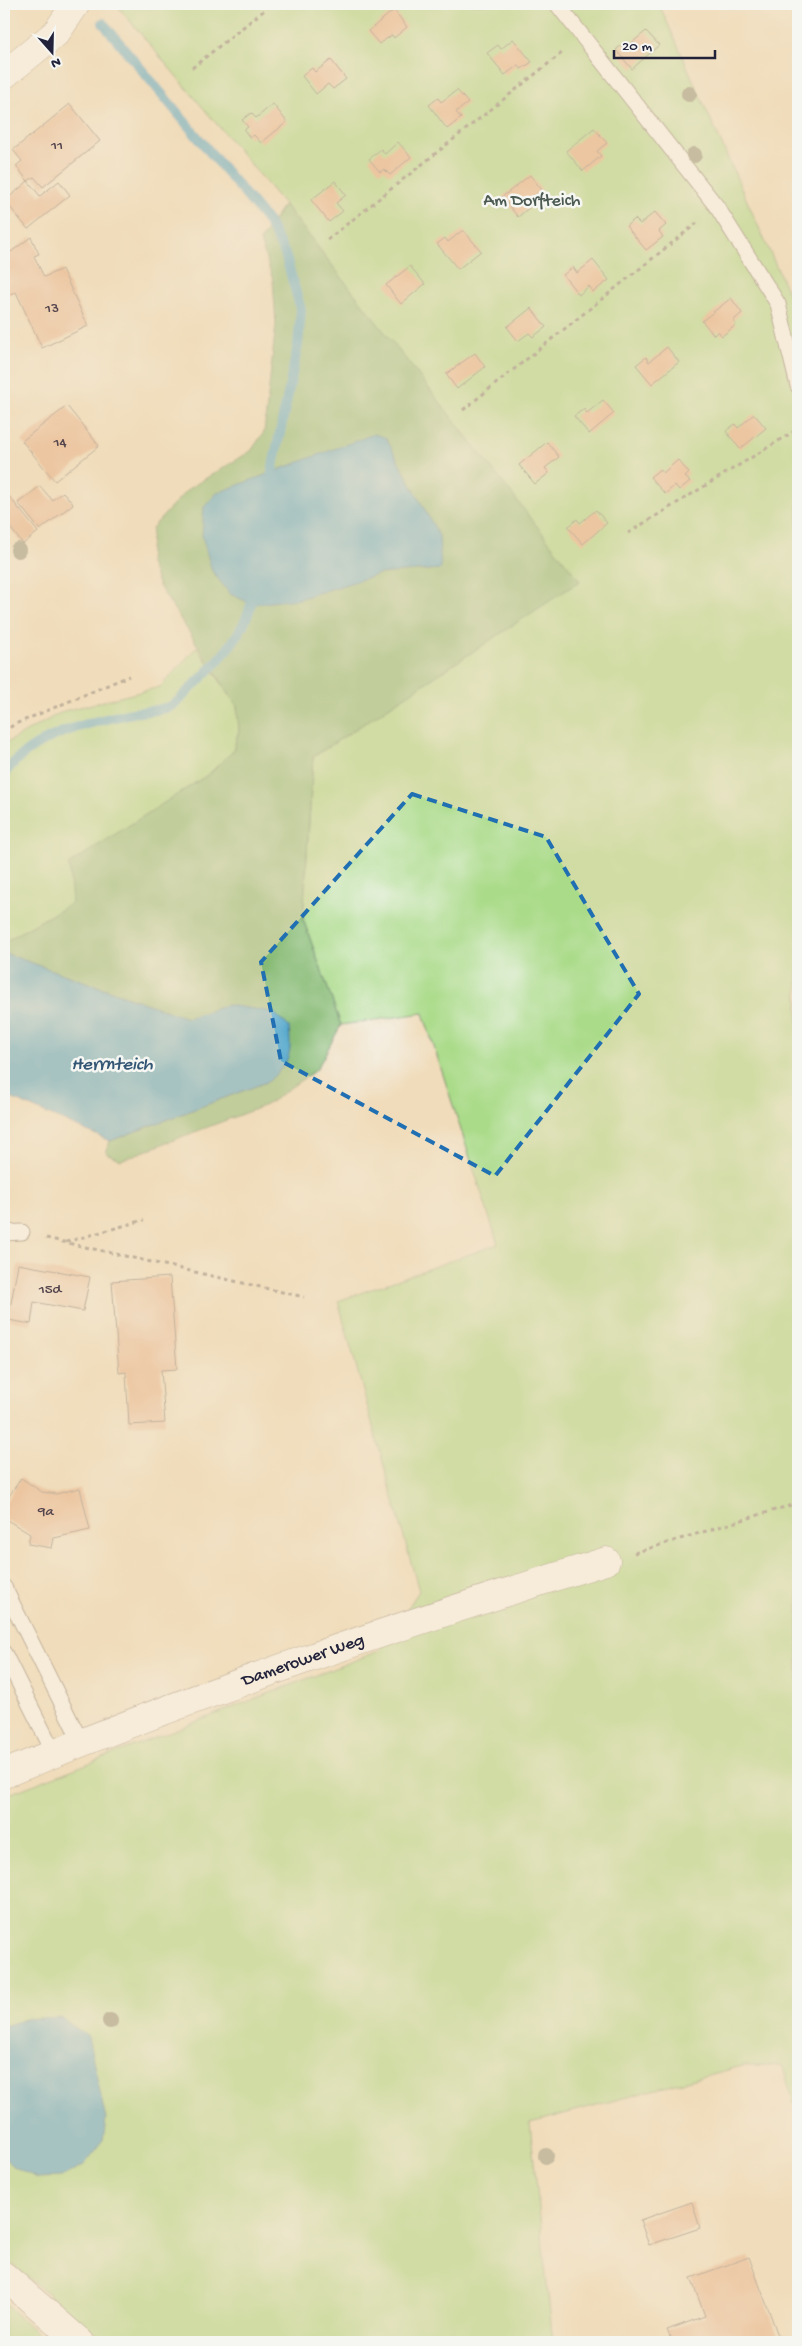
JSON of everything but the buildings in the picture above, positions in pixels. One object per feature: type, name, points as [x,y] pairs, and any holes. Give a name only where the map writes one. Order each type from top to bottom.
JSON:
[{"type":"street","points":[[4,75],[56,33],[76,4]]},
{"type":"street","name":"Damerower Weg","points":[[4,1774],[81,1742],[418,1620],[606,1561]]},
{"type":"street","points":[[4,2276],[80,2342]]},
{"type":"lane","points":[[557,4],[717,207],[778,304],[798,386]]},
{"type":"lane","points":[[4,1233],[22,1232]]},
{"type":"lane","points":[[4,1588],[81,1742]]},
{"type":"lane","points":[[4,1653],[54,1753]]},
{"type":"path","points":[[192,68],[272,4]]},
{"type":"path","points":[[327,240],[583,36]]},
{"type":"path","points":[[462,410],[717,207]]},
{"type":"path","points":[[628,534],[798,429]]},
{"type":"path","points":[[4,733],[13,725],[129,676]]},
{"type":"path","points":[[65,1242],[144,1220]]},
{"type":"path","points":[[22,1232],[304,1297]]},
{"type":"path","points":[[606,1561],[798,1503]]},
{"type":"highlighted area","points":[[412,794],[546,837],[639,994],[495,1176],[281,1061],[261,962]]},
{"type":"green space","name":"Am Dorfteich","points":[[124,4],[659,4],[798,315],[798,2116],[782,2065],[746,2065],[530,2123],[553,2342],[107,2342],[4,2258],[4,1796],[379,1651],[419,1591],[338,1301],[498,1244],[423,1013],[341,1025],[303,919],[313,757],[579,581],[284,204],[119,8]]},
{"type":"green space","points":[[284,204],[580,581],[313,757],[303,919],[341,1025],[317,1069],[266,1105],[121,1160],[106,1153],[110,1141],[269,1081],[229,1005],[187,1018],[4,953],[4,942],[72,903],[69,864],[212,772],[233,751],[239,730],[237,706],[159,586],[149,561],[152,528],[188,489],[251,451],[264,432],[276,324],[273,280],[260,241]]},
{"type":"green space","points":[[197,647],[237,706],[239,730],[233,751],[72,903],[4,942],[4,744],[64,711],[160,687]]},
{"type":"green space","points":[[4,2303],[41,2337],[45,2342],[4,2342]]},
{"type":"water","points":[[374,434],[386,438],[439,536],[441,569],[379,574],[299,599],[252,604],[230,594],[212,571],[202,536],[204,507],[217,493]]},
{"type":"water","name":"Herrnteich","points":[[4,953],[187,1018],[228,1005],[273,1012],[289,1027],[290,1051],[288,1057],[269,1081],[110,1141],[4,1095]]},
{"type":"water","points":[[61,2017],[88,2037],[106,2119],[103,2141],[84,2165],[61,2177],[37,2178],[11,2165],[4,2157],[4,2026],[25,2019]]},
{"type":"waterway","points":[[103,23],[268,222],[285,254],[301,310],[298,345],[269,486]]},
{"type":"waterway","points":[[4,774],[30,749],[45,740],[79,726],[132,713],[169,707],[175,703],[211,668],[230,645],[245,620],[254,592]]}]
